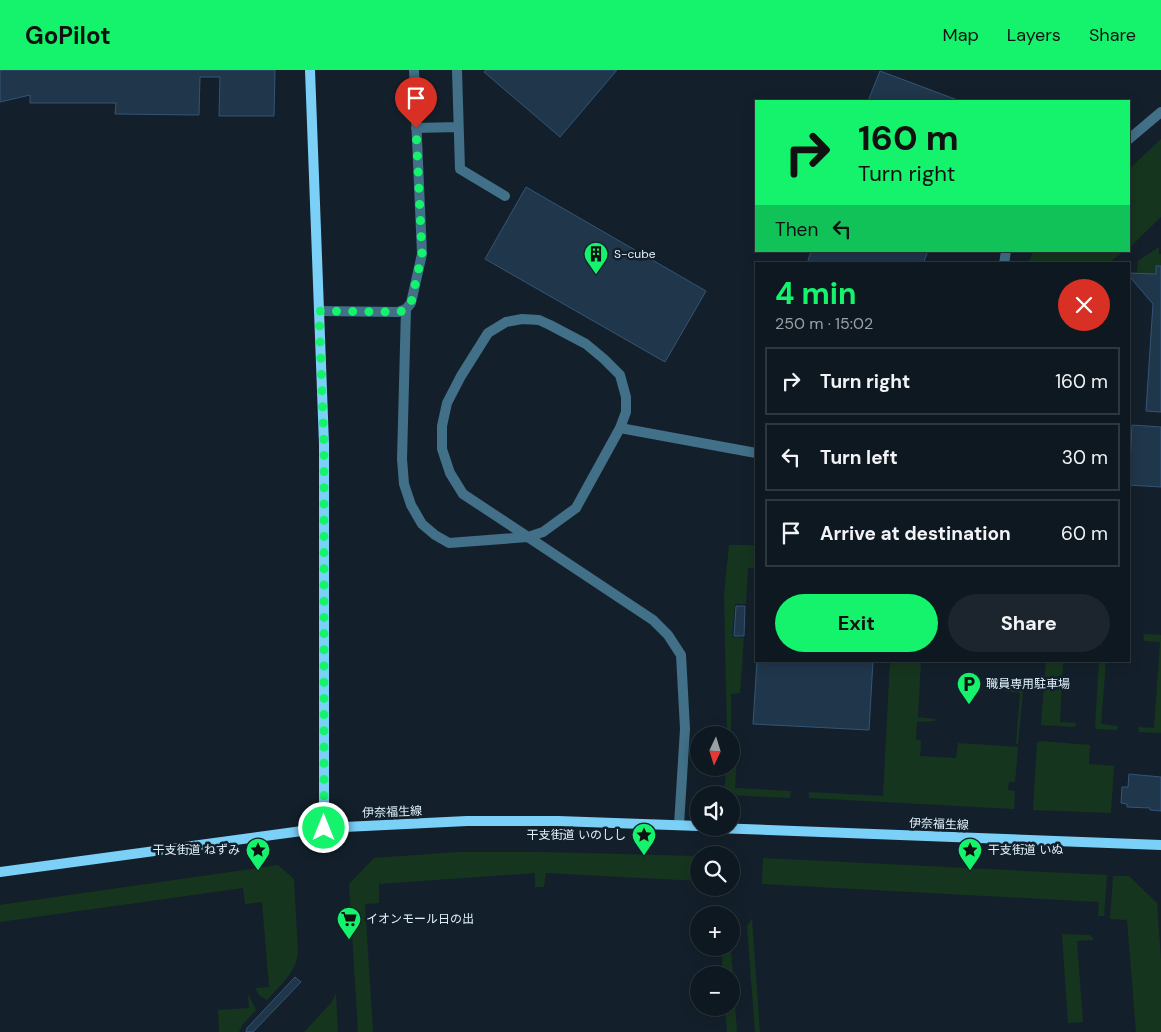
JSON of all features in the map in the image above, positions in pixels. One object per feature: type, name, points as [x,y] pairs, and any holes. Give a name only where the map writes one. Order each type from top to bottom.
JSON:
[{"type":"main road","points":[[310,70],[324,444],[324,828]]},
{"type":"main road","name":"伊奈福生線","points":[[0,872],[324,828],[467,821],[558,821],[690,826]]},
{"type":"main road","name":"伊奈福生線","points":[[740,829],[1161,846]]},
{"type":"lane","points":[[414,70],[422,254],[411,303],[406,310],[402,459],[404,484],[411,505],[422,524],[435,535],[449,543],[503,537],[528,537],[543,532],[576,508],[620,428],[626,412],[626,397],[620,375],[604,358],[586,344],[539,320],[522,319],[506,322],[488,333],[461,376],[447,403],[442,426],[442,449],[450,473],[463,494],[528,537],[653,620],[668,635],[681,655],[685,729],[679,825]]},
{"type":"lane","points":[[457,70],[460,169],[505,196]]},
{"type":"lane","points":[[1130,138],[1161,112]]},
{"type":"lane","points":[[416,128],[458,127]]},
{"type":"lane","points":[[319,311],[398,312],[406,310]]},
{"type":"lane","points":[[620,428],[755,453]]},
{"type":"green space","points":[[1161,139],[1161,217],[1130,247],[1130,168]]},
{"type":"green space","points":[[1159,247],[1161,266],[1156,266],[1156,274],[1137,273],[1138,261]]},
{"type":"green space","points":[[1033,252],[1124,252],[1110,262],[1028,262]]},
{"type":"green space","points":[[729,545],[755,545],[755,568],[748,568],[746,604],[735,604],[732,637],[744,638],[740,693],[731,694],[731,726],[727,726],[724,595]]},
{"type":"green space","points":[[1145,634],[1161,635],[1161,733],[1139,732],[1138,727],[1154,728],[1160,642],[1145,641],[1143,638]]},
{"type":"green space","points":[[890,662],[921,662],[918,717],[935,719],[935,721],[917,722],[916,740],[921,740],[920,756],[956,758],[958,743],[1018,747],[1015,782],[1009,782],[1008,790],[1015,791],[1014,809],[809,798],[809,792],[883,796]]},
{"type":"green space","points":[[1046,662],[1063,662],[1060,722],[1076,723],[1075,727],[1041,725]]},
{"type":"green space","points":[[1099,662],[1106,662],[1101,724],[1118,726],[1117,730],[1096,729]]},
{"type":"green space","points":[[1007,688],[1021,689],[1023,692],[1018,744],[1016,744],[1020,693],[1004,691]]},
{"type":"green space","points":[[1040,741],[1090,745],[1089,764],[1114,766],[1111,813],[1033,810],[1037,743]]},
{"type":"green space","points":[[725,776],[736,776],[735,786],[725,786]]},
{"type":"green space","points":[[740,788],[791,791],[790,798],[740,796]]},
{"type":"green space","points":[[458,852],[690,856],[690,881],[546,873],[544,887],[535,887],[535,873],[379,884],[379,903],[365,904],[373,1032],[358,1032],[349,884],[374,858]]},
{"type":"green space","points":[[763,858],[1107,875],[1104,916],[1098,916],[1099,902],[762,884]]},
{"type":"green space","points":[[278,865],[294,879],[298,952],[291,972],[267,1000],[260,996],[255,988],[269,987],[262,902],[245,904],[243,888],[0,922],[0,905]]},
{"type":"green space","points":[[1113,876],[1129,876],[1157,903],[1161,960],[1161,1032],[1136,1032],[1127,920],[1110,919]]},
{"type":"green space","points":[[752,919],[760,1032],[755,1032],[747,926]]},
{"type":"green space","points":[[1062,934],[1090,935],[1093,938],[1093,940],[1077,941],[1083,1022],[1068,1023]]},
{"type":"green space","points":[[722,956],[732,956],[732,966],[722,966]]},
{"type":"green space","points":[[248,994],[256,1010],[242,1025],[239,1032],[219,1032],[218,1010],[249,1008]]},
{"type":"green space","points":[[336,994],[338,1032],[304,1032],[331,1003]]},
{"type":"green space","points":[[726,1016],[736,1016],[737,1032],[727,1032]]},
{"type":"building","points":[[0,70],[275,70],[274,116],[219,116],[220,77],[200,77],[199,115],[115,114],[116,103],[30,103],[30,95],[0,102]]},
{"type":"building","points":[[486,70],[617,70],[560,137],[484,72]]},
{"type":"building","points":[[880,71],[957,100],[868,100]]},
{"type":"building","name":"S-cube","points":[[526,187],[706,291],[665,362],[485,259]]},
{"type":"building","points":[[811,252],[928,252],[924,262],[808,262]]},
{"type":"building","points":[[1156,266],[1161,266],[1161,412],[1146,411],[1153,304],[1130,277],[1130,273],[1156,274]]},
{"type":"building","points":[[1132,425],[1161,427],[1161,487],[1130,485]]},
{"type":"building","points":[[736,606],[745,606],[744,636],[734,636]]},
{"type":"building","points":[[757,662],[873,662],[869,730],[753,724]]},
{"type":"building","points":[[1129,774],[1161,777],[1161,811],[1150,810],[1150,808],[1127,807],[1127,804],[1121,803],[1122,787],[1128,787]]},
{"type":"building","points":[[295,977],[301,982],[253,1032],[246,1032],[247,1028]]},
{"type":"place","name":"S-cube","points":[[596,275]]},
{"type":"place","name":"職員専用駐車場","points":[[969,705]]},
{"type":"place","name":"干支街道 いのしし","points":[[644,856]]},
{"type":"place","name":"干支街道 ねずみ","points":[[258,871]]},
{"type":"place","name":"干支街道 いぬ","points":[[970,871]]},
{"type":"place","name":"イオンモール日の出","points":[[349,940]]},
{"type":"route","points":[[324,828],[324,444],[319,311],[398,312],[406,310],[411,303],[422,254],[416,128]]}]
